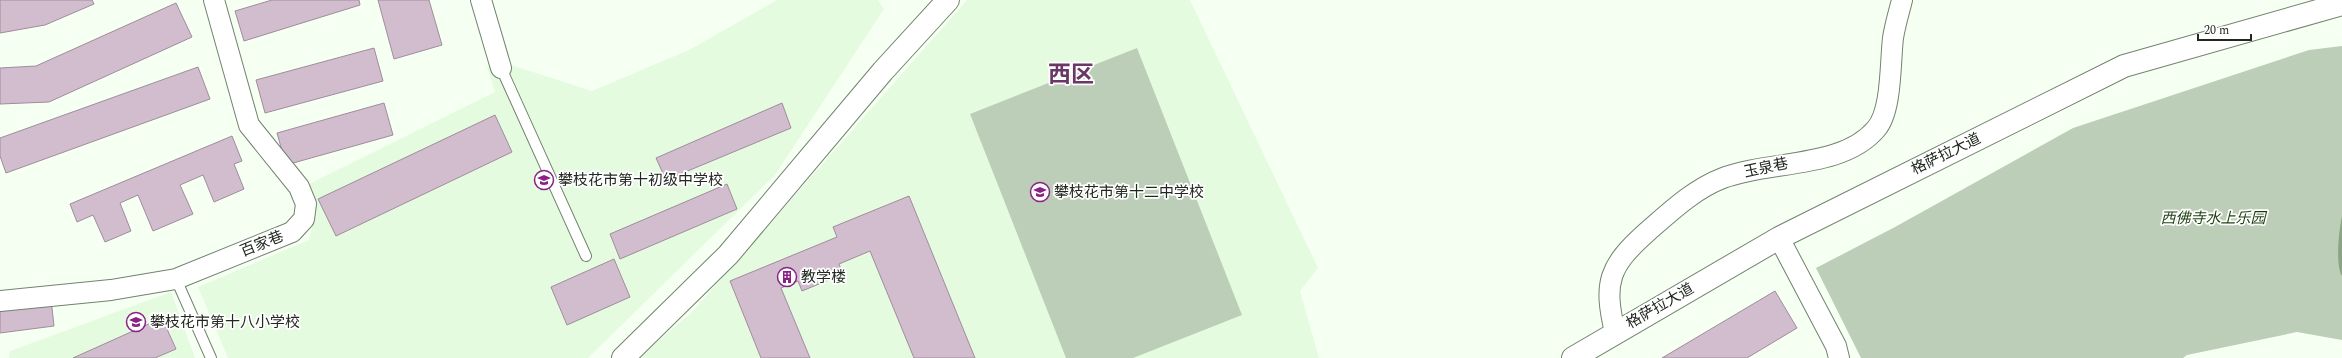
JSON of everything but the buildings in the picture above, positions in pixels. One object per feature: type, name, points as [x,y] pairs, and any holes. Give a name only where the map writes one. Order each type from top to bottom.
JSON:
[{"type":"main road","points":[[622,358],[728,255],[883,71],[948,0]]},
{"type":"main road","name":"格萨拉大道","points":[[1572,358],[1779,238],[2124,66],[2342,4]]},
{"type":"street","name":"百家巷","points":[[0,301],[111,290],[176,279],[292,232],[304,219],[306,204],[299,187],[248,125],[214,0]]},
{"type":"street","points":[[481,0],[501,68]]},
{"type":"street","name":"玉泉巷","points":[[1615,332],[1608,306],[1610,278],[1624,253],[1677,205],[1722,178],[1755,169],[1838,154],[1859,144],[1877,129],[1886,110],[1893,36],[1902,0]]},
{"type":"street","points":[[1779,238],[1836,346],[1839,358]]},
{"type":"lane","points":[[501,68],[586,256]]},
{"type":"lane","points":[[176,279],[211,358]]},
{"type":"shaded area","name":"攀枝花市第十初级中学校","points":[[777,0],[878,0],[884,9],[775,175],[588,358],[228,358],[198,287],[309,240],[314,217],[307,185],[495,92],[487,67],[508,64],[592,91],[689,50]]},
{"type":"shaded area","name":"攀枝花市第十二中学校","points":[[967,0],[1190,0],[1318,268],[1300,291],[1319,358],[638,358],[691,313]]},
{"type":"shaded area","points":[[2342,217],[2342,276],[2338,256]]},
{"type":"shaded area","name":"攀枝花市第十八小学校","points":[[171,292],[195,358],[9,358],[10,351]]},
{"type":"green space","name":"西佛寺水上乐园","points":[[2342,46],[2342,340],[2297,332],[2187,355],[2183,358],[1861,358],[1816,268],[1895,227],[2073,128],[2309,50]]},
{"type":"green space","points":[[1137,48],[1242,315],[1133,358],[1066,358],[970,114]]},
{"type":"place","name":"攀枝花市第十初级中学校","points":[[544,180]]},
{"type":"place","name":"攀枝花市第十二中学校","points":[[1040,192]]},
{"type":"place","name":"教学楼","points":[[787,277]]},
{"type":"place","name":"攀枝花市第十八小学校","points":[[136,322]]},
{"type":"district","name":"西区","points":[[1071,75]]}]
